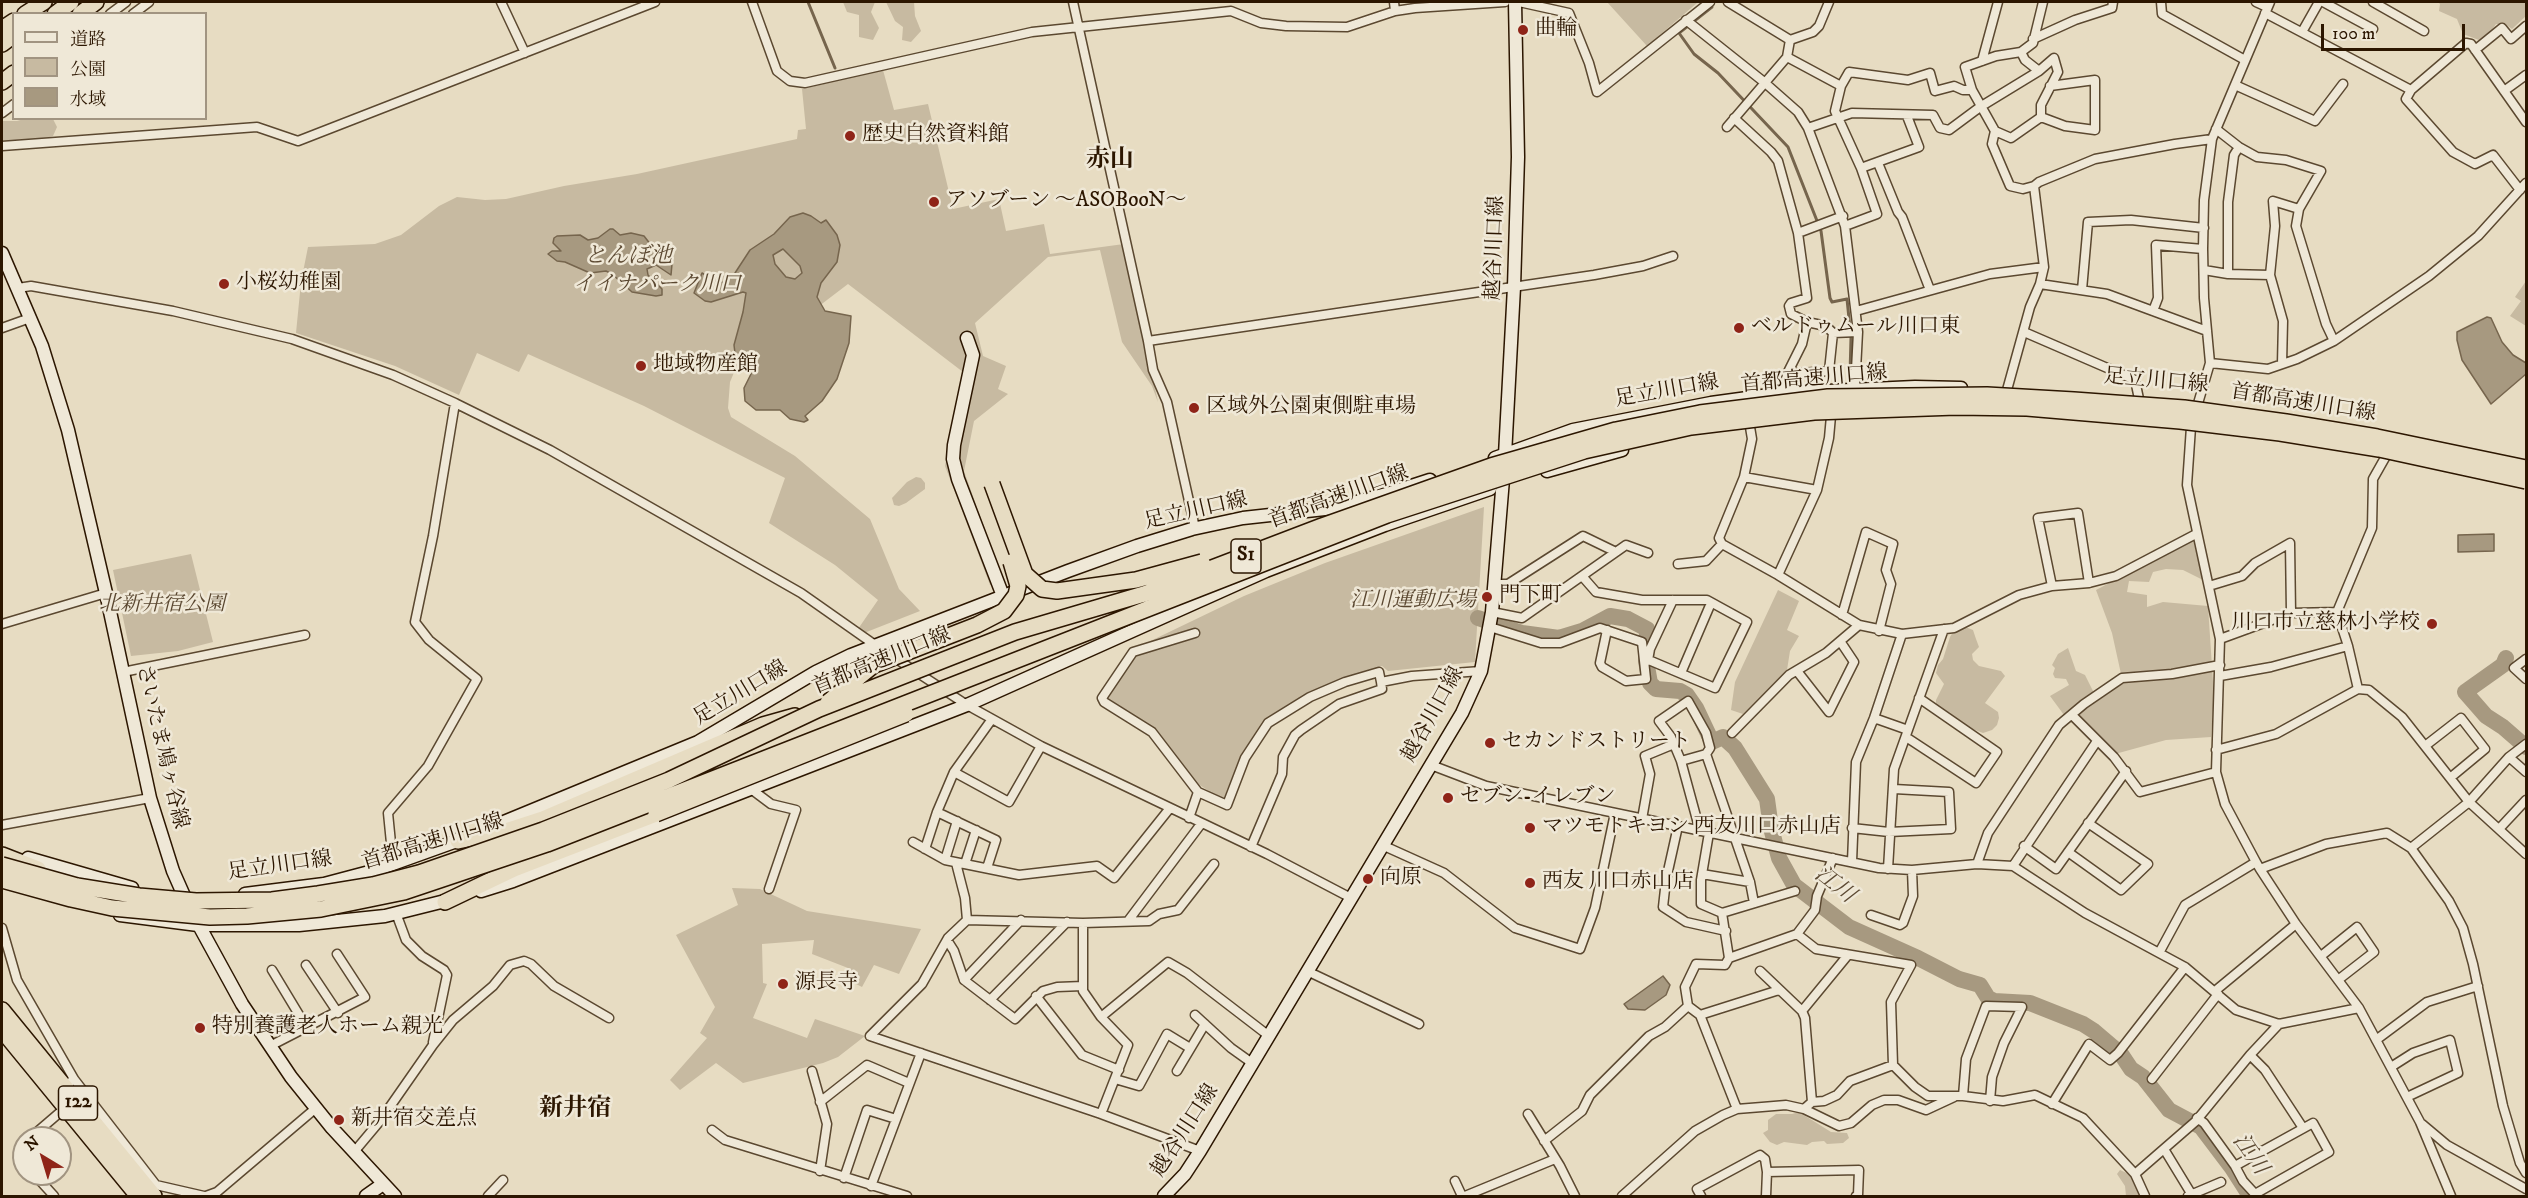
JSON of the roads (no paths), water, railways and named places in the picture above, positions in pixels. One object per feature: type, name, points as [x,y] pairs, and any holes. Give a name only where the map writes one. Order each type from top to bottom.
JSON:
[{"type":"highway","points":[[27,12],[44,2]]},
{"type":"highway","points":[[45,12],[58,2]]},
{"type":"highway","points":[[58,12],[71,2]]},
{"type":"highway","points":[[83,12],[96,2]]},
{"type":"highway","points":[[97,12],[110,2]]},
{"type":"highway","name":"首都高速川口線","points":[[2,865],[54,881],[139,896],[196,901],[272,900],[373,885],[419,873],[543,830],[669,780],[819,709],[1015,632],[1144,594],[1322,526],[1491,466],[1616,430],[1700,413],[1828,397],[1987,395],[2184,408],[2377,437],[2526,466]]},
{"type":"highway","name":"首都高速川口線","points":[[2,880],[112,908],[200,917],[284,914],[384,897],[464,873],[547,844],[1387,515],[1547,462],[1621,441],[1691,427],[1803,413],[1956,407],[2027,408],[2112,414],[2280,433],[2379,449],[2526,481]]},
{"type":"highway","points":[[458,841],[506,831],[543,819],[763,725],[819,709],[874,665],[992,618],[1012,603],[1016,595],[1017,577],[987,486],[1025,574],[1036,586],[1050,591],[1106,585],[1155,575],[1207,561],[1269,539],[1322,526]]},
{"type":"highway","points":[[445,902],[514,869],[965,690],[1109,624]]},
{"type":"highway","points":[[2,855],[35,868],[139,896]]},
{"type":"highway","name":"122","points":[[2,1010],[69,1083],[150,1192]]},
{"type":"highway","name":"122","points":[[2,1030],[64,1108],[150,1192]]},
{"type":"main road","name":"越谷川口線","points":[[1164,1197],[1185,1174],[1200,1151],[1431,765],[1471,696],[1481,671],[1492,612],[1505,455],[1518,157],[1517,2]]},
{"type":"main road","name":"さいたま鳩ヶ谷線","points":[[2,253],[45,356],[68,430],[150,798],[182,893],[242,1004],[270,1046],[316,1108],[395,1197]]},
{"type":"main road","points":[[967,338],[973,355],[953,459],[960,485],[1004,596]]},
{"type":"main road","name":"足立川口線","points":[[2,848],[44,864],[126,887],[224,895],[273,892],[324,884],[373,871],[458,841],[698,742],[816,672],[875,645],[1137,546],[1195,528],[1243,518],[1313,511],[1352,503],[1390,493],[1573,430],[1711,403],[1784,393],[1915,387],[2007,390],[2139,399],[2283,416],[2397,436],[2526,466]]},
{"type":"main road","name":"足立川口線","points":[[2,886],[92,911],[198,925],[299,925],[396,913],[445,902],[513,881],[967,705],[1266,571],[1385,525],[1501,485],[1614,452],[1689,435],[1831,416],[1997,412],[2067,414],[2191,427],[2386,456],[2526,486]]},
{"type":"main road","points":[[366,1197],[383,1184]]},
{"type":"street","points":[[113,12],[126,2]]},
{"type":"street","points":[[136,12],[149,2]]},
{"type":"street","points":[[501,2],[525,53]]},
{"type":"street","points":[[2,146],[257,127],[298,141],[655,2]]},
{"type":"street","points":[[752,2],[777,71],[790,81],[805,83],[1032,32],[1231,10],[1261,23],[1286,26],[1347,27],[1395,11],[1505,2]]},
{"type":"street","points":[[1073,2],[1153,370],[1167,402],[1195,528]]},
{"type":"street","points":[[1394,2],[1395,11]]},
{"type":"street","points":[[1517,2],[1569,13],[1589,63],[1597,92],[1710,2]]},
{"type":"street","points":[[1728,2],[1790,40],[1813,32],[1819,26],[1829,2]]},
{"type":"street","points":[[1982,61],[1998,2]]},
{"type":"street","points":[[2041,117],[2011,138],[1995,131],[1972,90],[1965,67],[2021,51],[2033,43],[2043,2]]},
{"type":"street","points":[[2034,39],[2075,20],[2112,8],[2113,2]]},
{"type":"street","points":[[2161,2],[2162,14],[2246,60]]},
{"type":"street","points":[[2256,2],[2267,7],[2302,32],[2410,90]]},
{"type":"street","points":[[2302,32],[2321,2],[2373,29]]},
{"type":"street","points":[[2373,2],[2424,31]]},
{"type":"street","points":[[2267,7],[2212,139],[2204,200],[2203,249],[2210,363],[2191,427],[2187,485],[2220,639],[2216,772],[2225,804],[2258,866],[2296,924],[2359,1008],[2420,1122],[2451,1197]]},
{"type":"street","points":[[1686,20],[1798,112],[1808,128],[1845,226],[1858,332],[1855,389]]},
{"type":"street","points":[[2,43],[12,26]]},
{"type":"street","points":[[2475,50],[2502,28],[2511,39],[2526,26]]},
{"type":"street","points":[[1727,127],[1787,57],[1790,40]]},
{"type":"street","points":[[2520,190],[2493,155],[2475,165],[2453,152],[2406,99],[2410,90],[2466,43],[2475,50],[2526,122]]},
{"type":"street","points":[[2021,51],[2025,60],[2039,71]]},
{"type":"street","points":[[1787,57],[1841,86]]},
{"type":"street","points":[[1808,128],[1852,113],[1933,115],[1940,128],[1949,130],[1980,106],[2039,71],[2054,58],[2058,72],[2041,105],[2041,117]]},
{"type":"street","points":[[1845,226],[1877,214],[1861,168],[1835,111],[1841,86],[1850,72],[1908,80],[1930,73],[1935,91],[1954,86],[1963,90],[1972,90]]},
{"type":"street","points":[[2505,91],[2526,75]]},
{"type":"street","points":[[2041,117],[2065,126],[2095,130],[2095,80],[2050,86]]},
{"type":"street","points":[[2235,85],[2315,121],[2343,84]]},
{"type":"street","points":[[1861,168],[1919,147],[1907,116]]},
{"type":"street","points":[[1734,118],[1778,161],[1798,233],[1807,298],[1791,303],[1789,306],[1791,314],[1807,322],[1826,326],[1833,333],[1858,332]]},
{"type":"street","points":[[2216,129],[2238,147],[2257,157],[2286,160],[2321,171],[2299,209],[2296,226],[2326,324],[2334,341]]},
{"type":"street","points":[[1995,131],[1992,144],[2010,186],[2022,189],[2095,159],[2212,139]]},
{"type":"street","points":[[2228,274],[2228,202],[2234,155],[2238,147]]},
{"type":"street","points":[[1878,163],[1898,212],[1902,216],[1930,290]]},
{"type":"street","points":[[2210,363],[2268,369],[2334,341],[2388,306],[2470,243],[2501,213],[2526,183]]},
{"type":"street","points":[[2007,390],[2030,307],[2040,284],[2044,267],[2034,186]]},
{"type":"street","points":[[2282,364],[2283,321],[2270,275],[2275,226],[2273,201],[2299,209]]},
{"type":"street","points":[[1798,233],[1843,216]]},
{"type":"street","points":[[2082,290],[2088,222],[2131,220],[2204,228]]},
{"type":"street","points":[[2153,311],[2158,298],[2156,245],[2203,249]]},
{"type":"street","points":[[1148,341],[1643,266],[1672,255]]},
{"type":"street","points":[[1856,311],[1990,274],[2044,267]]},
{"type":"street","points":[[2204,270],[2228,274],[2270,275]]},
{"type":"street","points":[[2040,284],[2107,294],[2207,331]]},
{"type":"street","points":[[18,288],[31,286],[173,311],[292,339],[393,375],[455,403],[550,450],[801,593],[875,645],[992,719],[1041,746],[1351,898]]},
{"type":"street","points":[[2,328],[30,318]]},
{"type":"street","points":[[1784,393],[1787,374],[1802,344],[1807,322]]},
{"type":"street","points":[[2024,332],[2134,380],[2139,399]]},
{"type":"street","points":[[1787,374],[1829,371],[1833,333]]},
{"type":"street","points":[[393,863],[388,813],[428,766],[477,679],[429,640],[415,622],[433,536],[455,403]]},
{"type":"street","points":[[1778,575],[1817,490],[1829,438],[1831,416]]},
{"type":"street","points":[[1750,427],[1752,439],[1744,477],[1719,538],[1722,544],[1778,575],[1859,626],[1879,631],[1902,634],[1954,628],[2019,595],[2052,586],[2089,583],[2116,576],[2196,534]]},
{"type":"street","points":[[2358,689],[2337,612],[2372,528],[2373,479],[2386,456]]},
{"type":"street","points":[[1744,477],[1817,490]]},
{"type":"street","points":[[2052,586],[2038,518],[2078,513],[2089,583]]},
{"type":"street","points":[[1842,615],[1866,532],[1893,544],[1886,570],[1890,584],[1879,631]]},
{"type":"street","points":[[1494,584],[1508,584],[1584,536],[1616,552]]},
{"type":"street","points":[[2209,586],[2242,576],[2255,562],[2290,543],[2291,613]]},
{"type":"street","points":[[1678,564],[1706,561],[1722,544]]},
{"type":"street","points":[[1492,612],[1522,618],[1626,545],[1648,553]]},
{"type":"street","points":[[1582,576],[1596,592],[1642,600],[1707,600],[1747,622],[1715,688],[1646,659]]},
{"type":"street","points":[[2,624],[106,593]]},
{"type":"street","points":[[1646,659],[1673,600]]},
{"type":"street","points":[[1681,673],[1712,603]]},
{"type":"street","points":[[2220,639],[2291,613],[2337,612]]},
{"type":"street","points":[[1732,733],[1789,675],[1859,626]]},
{"type":"street","points":[[1490,627],[1540,643],[1560,643],[1600,628],[1607,630],[1642,642],[1646,659],[1646,679],[1626,681],[1602,667],[1600,663],[1607,630]]},
{"type":"street","points":[[1888,869],[1894,769],[1944,629]]},
{"type":"street","points":[[1195,633],[1133,652],[1102,698],[1104,702],[1152,732],[1198,792],[1227,805],[1245,758],[1268,723],[1310,697],[1345,682],[1379,672],[1382,689],[1339,704],[1295,735],[1284,757],[1282,774],[1251,847]]},
{"type":"street","points":[[1852,862],[1854,770],[1902,634]]},
{"type":"street","points":[[123,672],[305,635]]},
{"type":"street","points":[[1797,670],[1829,712],[1854,662],[1840,641]]},
{"type":"street","points":[[2220,676],[2271,667],[2348,646]]},
{"type":"street","points":[[2526,659],[2514,668],[2526,679]]},
{"type":"street","points":[[1977,864],[1988,833],[2059,725],[2122,678],[2172,674],[2220,665]]},
{"type":"street","points":[[1381,682],[1412,676],[1481,671]]},
{"type":"street","points":[[2216,750],[2276,734],[2358,689],[2369,690],[2402,717],[2469,802],[2526,854]]},
{"type":"street","points":[[1874,718],[1907,733],[1976,783],[1997,752],[1919,698]]},
{"type":"street","points":[[1681,761],[1706,754],[1710,748],[1706,733],[1688,701],[1659,721],[1674,744],[1681,761],[1700,831]]},
{"type":"street","points":[[2072,715],[2126,771],[2140,792],[2216,772]]},
{"type":"street","points":[[2425,746],[2461,718],[2485,749],[2450,778]]},
{"type":"street","points":[[925,849],[937,812],[954,772],[992,719]]},
{"type":"street","points":[[2013,866],[2024,846],[2097,741]]},
{"type":"street","points":[[1642,819],[1650,774],[1645,756],[1674,744]]},
{"type":"street","points":[[2411,848],[2469,802],[2509,757],[2526,744]]},
{"type":"street","points":[[954,772],[1009,802],[1041,746]]},
{"type":"street","points":[[1706,754],[1750,882],[1755,903]]},
{"type":"street","points":[[2509,757],[2526,772]]},
{"type":"street","points":[[1431,765],[1486,786],[1888,869],[1912,870],[1977,864],[2013,866],[2085,914],[2185,967],[2236,1010],[2279,1024],[2359,1008]]},
{"type":"street","points":[[2024,846],[2056,868],[2126,771]]},
{"type":"street","points":[[751,789],[771,804],[796,810],[769,889]]},
{"type":"street","points":[[1852,828],[1889,832],[1951,829],[1949,792],[1894,789]]},
{"type":"street","points":[[1189,818],[1198,792]]},
{"type":"street","points":[[2,825],[150,798]]},
{"type":"street","points":[[2499,829],[2526,800]]},
{"type":"street","points":[[913,842],[945,860],[961,864],[1019,874],[1097,866],[1114,878],[1170,808]]},
{"type":"street","points":[[937,812],[996,840],[987,868]]},
{"type":"street","points":[[1382,845],[1444,873],[1515,928],[1580,949],[1595,908],[1615,813]]},
{"type":"street","points":[[945,860],[957,821]]},
{"type":"street","points":[[2068,852],[2121,890],[2148,864],[2088,823]]},
{"type":"street","points":[[1128,921],[1201,824]]},
{"type":"street","points":[[1678,826],[1666,879],[1663,907],[1686,922],[1726,931]]},
{"type":"street","points":[[967,920],[961,864],[976,830]]},
{"type":"street","points":[[1709,833],[1702,874],[1701,904],[1722,913],[1795,891]]},
{"type":"street","points":[[2159,952],[2184,905],[2258,866],[2325,844],[2387,833],[2411,848],[2449,901],[2463,928],[2478,986],[2503,1106],[2520,1163],[2526,1173]]},
{"type":"street","points":[[1729,958],[1797,934],[1815,910],[1817,896],[1833,858]]},
{"type":"street","points":[[1200,1151],[1101,1114],[870,1036],[922,984],[947,940],[967,920],[1083,923],[1149,921],[1159,914],[1178,910],[1214,864]]},
{"type":"street","points":[[1871,915],[1900,925],[1903,923],[1913,896],[1912,870]]},
{"type":"street","points":[[1702,874],[1750,882]]},
{"type":"street","points":[[396,913],[406,940],[422,956],[444,970],[447,975],[433,1045]]},
{"type":"street","points":[[1722,913],[1729,958],[1725,965],[1696,964],[1685,987],[1688,1006],[1700,1015],[1737,1109]]},
{"type":"street","points":[[964,980],[1021,920]]},
{"type":"street","points":[[990,1000],[1067,922]]},
{"type":"street","points":[[1083,923],[1083,991],[1101,1017],[1128,1045],[1101,1114]]},
{"type":"street","points":[[2152,1079],[2217,993],[2296,924]]},
{"type":"street","points":[[2321,956],[2357,927],[2374,952],[2338,980]]},
{"type":"street","points":[[2,928],[17,980],[69,1083]]},
{"type":"street","points":[[1797,934],[1816,949],[1911,964],[1891,1002],[1893,1065],[1914,1087],[1928,1096],[1959,1096],[1990,1101],[2035,1095],[2083,1118],[2135,1174],[2141,1182],[2145,1197]]},
{"type":"street","points":[[947,940],[954,951],[964,980],[1015,1019],[1043,991],[1057,987],[1083,986]]},
{"type":"street","points":[[270,1046],[307,1029],[365,997],[337,954]]},
{"type":"street","points":[[1802,1011],[1848,955]]},
{"type":"street","points":[[354,1152],[391,1106],[453,1020],[493,986],[510,965],[524,961],[531,964],[561,992],[609,1018]]},
{"type":"street","points":[[1101,1017],[1168,962],[1187,973],[1269,1035]]},
{"type":"street","points":[[306,965],[338,1013]]},
{"type":"street","points":[[2052,1104],[2089,1044],[2110,1060],[2118,1053],[2185,967]]},
{"type":"street","points":[[272,970],[307,1029]]},
{"type":"street","points":[[1308,971],[1419,1024]]},
{"type":"street","points":[[1760,971],[1802,1011],[1805,1018],[1812,1102]]},
{"type":"street","points":[[2376,1040],[2427,1002],[2478,986]]},
{"type":"street","points":[[1700,1015],[1779,990]]},
{"type":"street","points":[[1036,996],[1082,1055],[1119,1070]]},
{"type":"street","points":[[1544,1141],[1582,1111],[1590,1095],[1649,1036],[1665,1027],[1688,1006]]},
{"type":"street","points":[[1959,1096],[1966,1059],[1986,1006],[2022,1007],[2004,1043],[1992,1077],[1990,1101]]},
{"type":"street","points":[[1196,1015],[1231,1048],[1252,1062]]},
{"type":"street","points":[[1178,1071],[1205,1024]]},
{"type":"street","points":[[2135,1174],[2198,1118],[2279,1024]]},
{"type":"street","points":[[1115,1079],[1139,1086],[1167,1034],[1190,1048]]},
{"type":"street","points":[[2391,1067],[2413,1053],[2450,1040],[2458,1073],[2407,1097]]},
{"type":"street","points":[[871,1186],[921,1053]]},
{"type":"street","points":[[2250,1055],[2265,1070],[2303,1128]]},
{"type":"street","points":[[820,1102],[867,1065],[909,1083]]},
{"type":"street","points":[[1804,1108],[1812,1102],[1824,1101],[1837,1095],[1850,1081],[1893,1065]]},
{"type":"street","points":[[812,1071],[826,1124],[820,1171]]},
{"type":"street","points":[[1622,1197],[1695,1131],[1723,1114],[1737,1109],[1786,1105],[1804,1108],[1839,1126],[1851,1123],[1872,1105],[1884,1100],[1898,1100],[1926,1110],[1959,1096]]},
{"type":"street","points":[[44,1126],[64,1108]]},
{"type":"street","points":[[150,1192],[205,1197],[217,1192],[316,1108]]},
{"type":"street","points":[[844,1178],[867,1110],[896,1119]]},
{"type":"street","points":[[1528,1114],[1575,1197]]},
{"type":"street","points":[[2198,1118],[2204,1123],[2243,1181],[2255,1194],[2329,1152],[2313,1123],[2235,1166]]},
{"type":"street","points":[[2420,1122],[2447,1145],[2526,1189]]},
{"type":"street","points":[[712,1130],[725,1140],[907,1197]]},
{"type":"street","points":[[2164,1149],[2190,1196],[2221,1182]]},
{"type":"street","points":[[1701,1197],[1697,1189],[1760,1155],[1765,1159],[1767,1172],[1766,1197]]},
{"type":"street","points":[[1455,1180],[1464,1197],[1488,1192],[1555,1159]]},
{"type":"street","points":[[1767,1172],[1859,1170],[1856,1197]]},
{"type":"street","points":[[488,1197],[503,1180]]},
{"type":"water","points":[[803,213],[821,223],[826,220],[837,235],[840,245],[837,262],[821,283],[817,297],[825,311],[851,316],[849,343],[837,379],[822,401],[805,416],[808,420],[804,422],[790,419],[780,410],[756,410],[745,401],[744,388],[752,372],[735,353],[734,345],[746,293],[711,302],[705,301],[694,293],[702,273],[720,283],[727,281],[750,250],[774,234],[790,217]],"holes":[[[783,249],[800,266],[802,273],[795,279],[786,277],[775,264],[773,255]]]},
{"type":"water","name":"とんぼ池","points":[[610,229],[620,235],[631,233],[644,236],[658,254],[672,264],[671,275],[656,265],[647,269],[648,275],[662,289],[662,295],[632,292],[606,271],[590,273],[557,261],[548,254],[552,251],[561,251],[553,243],[557,236],[580,235],[588,240],[598,238]]},
{"type":"water","points":[[2487,317],[2491,318],[2502,342],[2513,355],[2526,363],[2526,374],[2491,404],[2462,360],[2457,340],[2457,332]]},
{"type":"water","points":[[2494,534],[2494,551],[2458,552],[2458,535]]},
{"type":"water","points":[[1663,976],[1670,985],[1666,995],[1645,1010],[1628,1009],[1624,1004]]},
{"type":"waterway","points":[[808,2],[835,68]]},
{"type":"waterway","points":[[1708,4],[1712,7],[1679,33],[1694,54],[1718,73],[1788,147],[1821,231],[1830,298],[1832,302],[1847,299],[1851,338],[1850,374]]},
{"type":"waterway","name":"江川","points":[[1478,618],[1522,633],[1559,638],[1582,631],[1610,616],[1628,619],[1647,629],[1646,661],[1650,683],[1656,689],[1680,691],[1687,695],[1696,708],[1712,742],[1723,737],[1735,748],[1767,799],[1771,828],[1779,858],[1794,885],[1849,927],[1959,979],[1980,985],[1988,998],[1994,1001],[2030,1003],[2083,1024],[2094,1031],[2121,1054],[2131,1069],[2143,1077],[2169,1110],[2201,1127],[2250,1196]]},
{"type":"waterway","points":[[2506,658],[2503,665],[2465,692],[2486,716],[2526,747]]},
{"type":"place","name":"曲輪","points":[[1523,30]]},
{"type":"place","name":"歴史自然資料館","points":[[850,136]]},
{"type":"place","name":"アソブーン ～ASOBooN～","points":[[934,202]]},
{"type":"place","name":"小桜幼稚園","points":[[224,284]]},
{"type":"place","name":"ベルドゥムール川口東","points":[[1739,328]]},
{"type":"place","name":"地域物産館","points":[[641,366]]},
{"type":"place","name":"区域外公園東側駐車場","points":[[1194,408]]},
{"type":"place","name":"門下町","points":[[1487,597]]},
{"type":"place","name":"川口市立慈林小学校","points":[[2432,624]]},
{"type":"place","name":"セカンドストリート","points":[[1490,743]]},
{"type":"place","name":"セブン-イレブン","points":[[1448,798]]},
{"type":"place","name":"マツモトキヨシ 西友川口赤山店","points":[[1530,828]]},
{"type":"place","name":"向原","points":[[1368,879]]},
{"type":"place","name":"西友 川口赤山店","points":[[1530,883]]},
{"type":"place","name":"源長寺","points":[[783,984]]},
{"type":"place","name":"特別養護老人ホーム親光","points":[[200,1028]]},
{"type":"place","name":"新井宿交差点","points":[[339,1120]]},
{"type":"district","name":"赤山","points":[[1110,161]]},
{"type":"district","name":"新井宿","points":[[575,1110]]},
{"type":"park label","name":"イイナパーク川口","points":[[657,286]]},
{"type":"park label","name":"江川運動広場","points":[[1413,602]]},
{"type":"park label","name":"北新井宿公園","points":[[162,606]]}]
